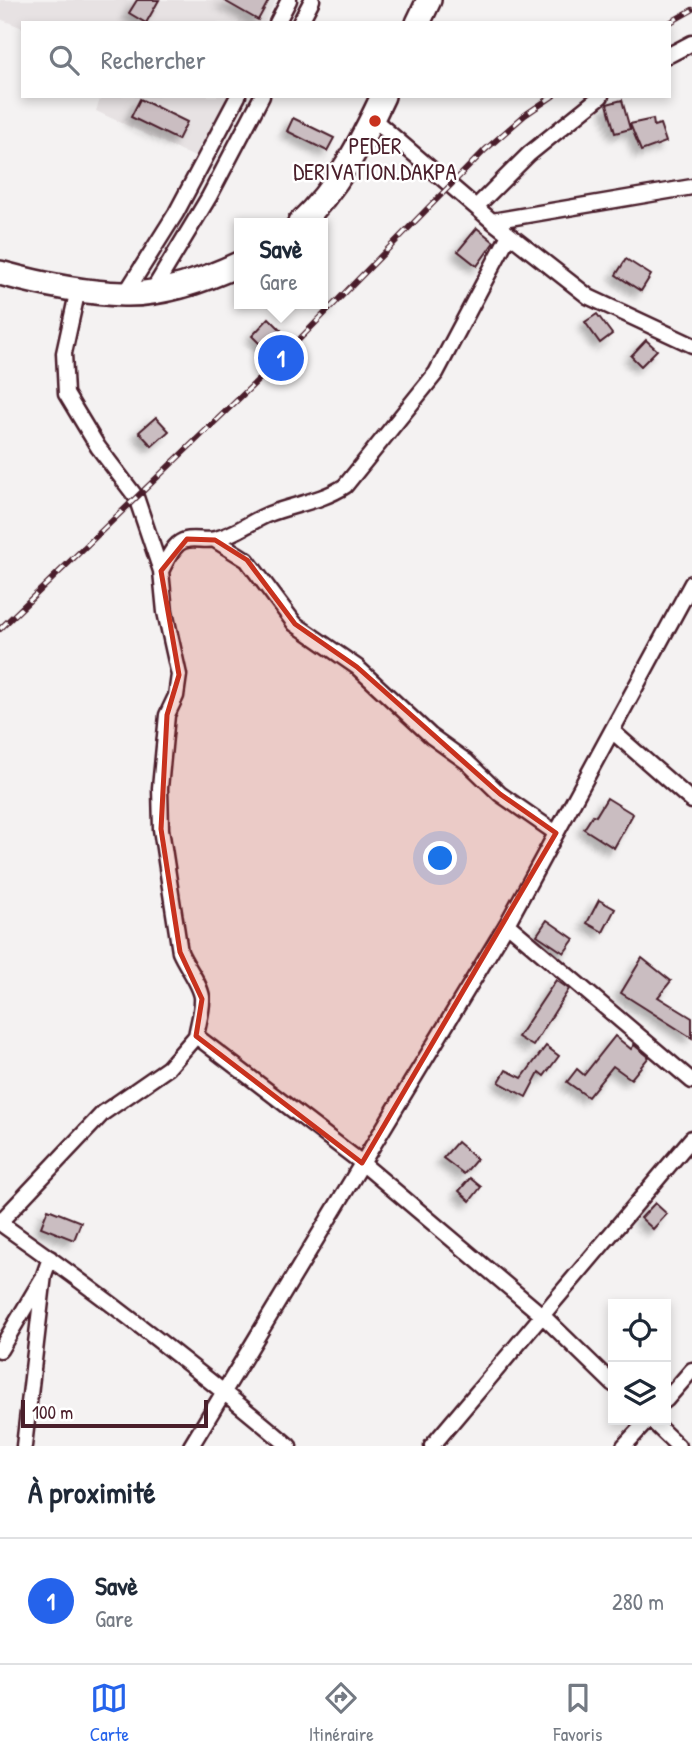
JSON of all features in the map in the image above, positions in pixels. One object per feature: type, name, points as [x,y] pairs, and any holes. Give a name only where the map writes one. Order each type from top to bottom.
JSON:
[{"type":"main road","points":[[419,21],[429,0]]},
{"type":"main road","points":[[304,218],[333,186],[373,119],[382,98]]},
{"type":"main road","points":[[0,273],[55,287],[125,295],[179,287],[207,279],[234,266]]},
{"type":"street","points":[[278,21],[289,0]]},
{"type":"street","points":[[301,21],[312,0]]},
{"type":"street","points":[[671,54],[692,43]]},
{"type":"street","points":[[125,295],[176,213],[237,98]]},
{"type":"street","points":[[153,290],[209,197],[261,98]]},
{"type":"street","points":[[476,207],[529,154],[599,98]]},
{"type":"street","points":[[373,119],[492,221],[589,297],[692,345]]},
{"type":"street","points":[[492,221],[692,187]]},
{"type":"street","points":[[161,572],[178,544],[187,539],[215,540],[242,529],[267,514],[334,493],[345,485],[436,373],[509,235]]},
{"type":"street","points":[[78,289],[64,353],[66,394],[98,447],[136,497],[161,572],[165,612],[179,675],[176,696],[167,715],[160,788],[161,829],[180,952],[199,987],[202,999],[196,1036],[168,1068],[103,1113],[0,1223],[50,1258],[223,1391],[289,1446]]},
{"type":"street","points":[[215,540],[247,560],[295,624],[357,667],[431,736],[467,762],[500,794],[556,833]]},
{"type":"street","points":[[191,1446],[507,924],[692,583]]},
{"type":"street","points":[[612,731],[692,801]]},
{"type":"street","points":[[507,924],[692,1081]]},
{"type":"street","points":[[196,1036],[362,1163],[543,1316],[608,1379]]},
{"type":"street","points":[[432,1446],[692,1138]]},
{"type":"street","points":[[0,1350],[44,1275],[50,1258]]},
{"type":"street","points":[[24,1446],[44,1275]]},
{"type":"street","points":[[671,1394],[692,1370]]},
{"type":"street","points":[[624,1446],[644,1425]]},
{"type":"street","points":[[655,1425],[678,1446]]},
{"type":"highlighted area","points":[[187,539],[215,540],[247,560],[295,624],[357,667],[500,794],[556,833],[362,1163],[196,1036],[202,999],[180,952],[161,829],[167,715],[179,675],[161,571]]},
{"type":"shaded area","points":[[0,0],[276,0],[266,21],[21,21],[21,27],[0,19]]},
{"type":"shaded area","points":[[100,98],[227,98],[197,158],[96,111]]},
{"type":"building","points":[[137,0],[159,0],[147,21],[129,13]]},
{"type":"building","points":[[223,0],[269,0],[258,20]]},
{"type":"building","points":[[140,99],[187,122],[178,140],[131,117]]},
{"type":"building","points":[[622,100],[630,129],[615,133],[607,104]]},
{"type":"building","points":[[293,118],[334,138],[327,151],[287,131]]},
{"type":"building","points":[[653,119],[654,126],[660,124],[666,142],[641,151],[630,124]]},
{"type":"building","points":[[477,228],[494,242],[477,266],[458,251]]},
{"type":"building","points":[[626,259],[651,275],[641,291],[616,275]]},
{"type":"building","points":[[597,314],[612,334],[600,343],[585,322]]},
{"type":"building","points":[[269,318],[281,330],[264,348],[252,336]]},
{"type":"building","points":[[646,340],[657,350],[641,366],[631,356]]},
{"type":"building","points":[[156,417],[169,431],[152,446],[139,432]]},
{"type":"building","points":[[607,798],[633,814],[614,848],[584,829]]},
{"type":"building","points":[[599,900],[615,909],[603,932],[587,923]]},
{"type":"building","points":[[547,920],[574,939],[564,953],[537,935]]},
{"type":"building","points":[[642,958],[671,981],[658,997],[692,1018],[692,1038],[621,993]]},
{"type":"building","points":[[556,980],[569,989],[533,1046],[518,1037]]},
{"type":"building","points":[[615,1036],[631,1049],[634,1045],[649,1057],[631,1079],[613,1066],[588,1097],[567,1082],[577,1069],[584,1075]]},
{"type":"building","points":[[546,1046],[559,1056],[544,1076],[539,1072],[526,1097],[499,1082],[506,1070],[522,1078]]},
{"type":"building","points":[[457,1142],[477,1159],[464,1174],[443,1158]]},
{"type":"building","points":[[470,1178],[481,1187],[470,1201],[459,1191]]},
{"type":"building","points":[[655,1203],[667,1214],[653,1229],[641,1218]]},
{"type":"building","points":[[48,1209],[81,1222],[74,1240],[41,1227]]},
{"type":"railway","points":[[671,22],[692,10]]},
{"type":"railway","points":[[0,629],[281,358],[485,150],[525,115],[550,98]]},
{"type":"place","name":"PEDER DERIVATION.DAKPA","points":[[375,121]]},
{"type":"place","name":"Savè","points":[[281,358]]}]
